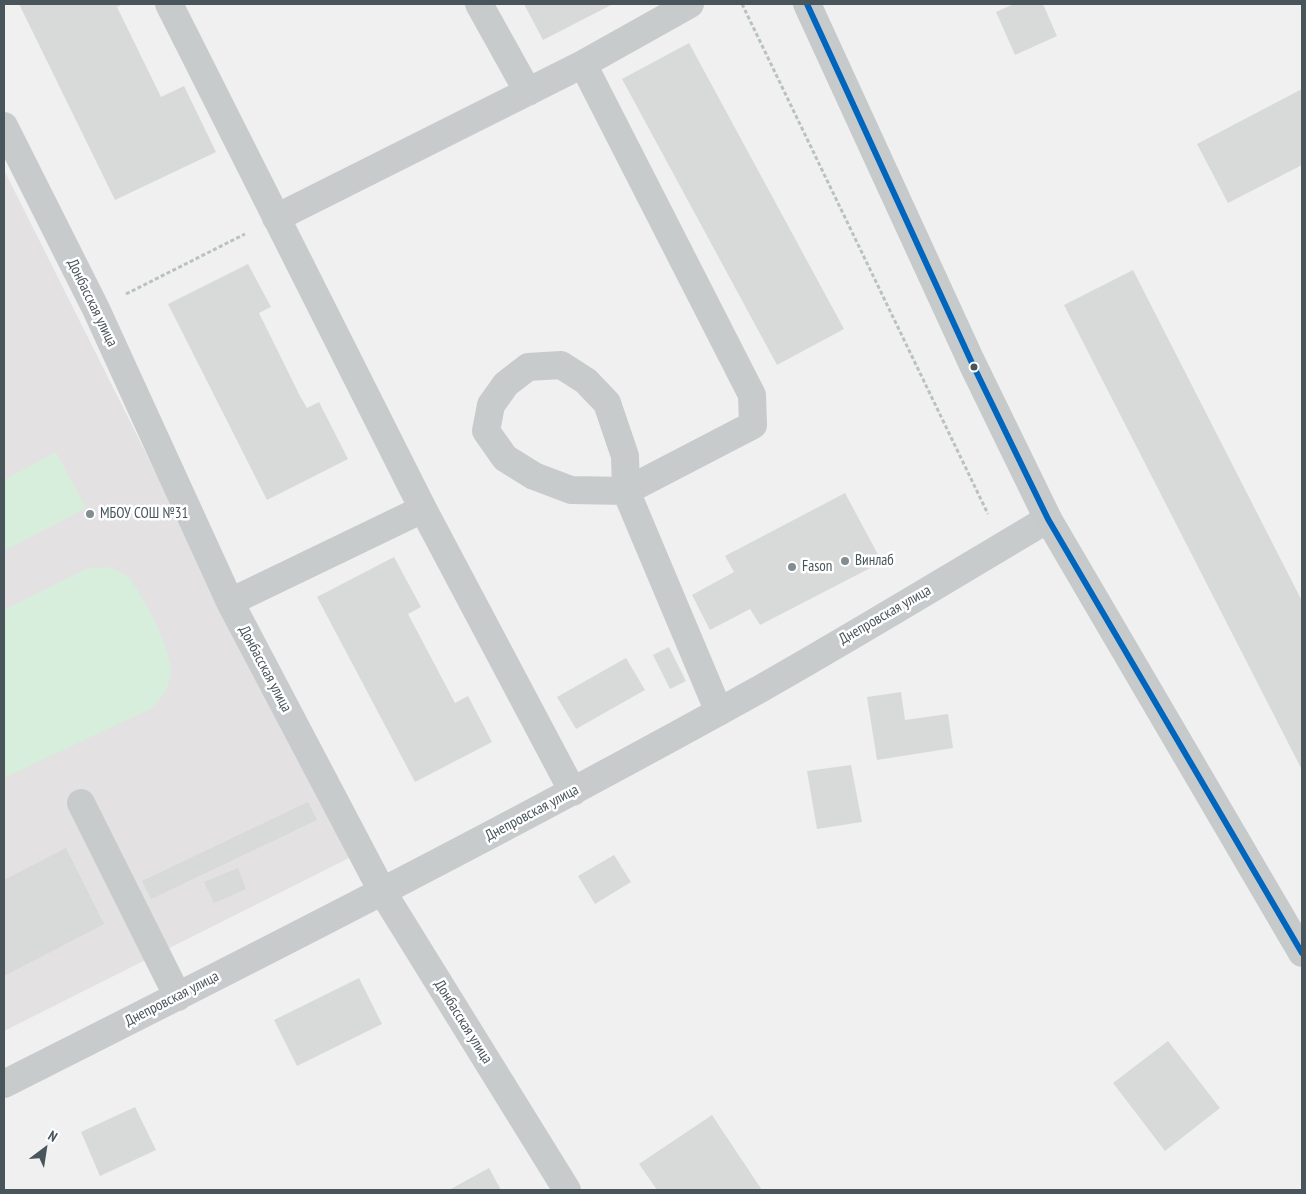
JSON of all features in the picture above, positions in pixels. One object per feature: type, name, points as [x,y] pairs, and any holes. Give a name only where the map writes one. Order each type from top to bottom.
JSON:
[{"type":"main road","points":[[807,4],[972,364],[1048,520],[1302,952]]},
{"type":"street","points":[[169,4],[424,509],[573,792]]},
{"type":"street","points":[[480,4],[528,92]]},
{"type":"street","points":[[276,218],[583,64],[674,7]]},
{"type":"street","points":[[583,64],[752,395],[753,425],[626,491],[570,490],[534,476],[505,458],[486,431],[491,405],[506,384],[528,367],[560,365],[586,382],[607,403],[625,456],[626,491],[719,712]]},
{"type":"street","name":"Донбасская улица","points":[[4,126],[96,309],[230,602],[382,890],[567,1190]]},
{"type":"street","points":[[230,602],[424,509]]},
{"type":"street","name":"Днепровская улица","points":[[4,1084],[178,997],[573,792],[719,712],[1048,520]]},
{"type":"street","points":[[81,803],[178,997]]},
{"type":"path","points":[[742,4],[1003,546]]},
{"type":"path","points":[[96,309],[276,218]]},
{"type":"shaded area","name":"МБОУ СОШ №31","points":[[4,170],[349,858],[4,1031]]},
{"type":"green space","points":[[56,452],[86,508],[4,551],[4,480]]},
{"type":"green space","points":[[108,567],[129,578],[150,612],[164,642],[171,669],[167,687],[152,708],[4,778],[4,610],[88,568]]},
{"type":"building","points":[[19,4],[123,4],[117,7],[161,97],[184,86],[216,152],[115,200]]},
{"type":"building","points":[[524,4],[613,4],[543,40]]},
{"type":"building","points":[[1014,4],[1043,4],[1057,36],[1015,55],[996,12]]},
{"type":"building","points":[[689,43],[844,329],[777,365],[622,79]]},
{"type":"building","points":[[1302,89],[1302,165],[1228,203],[1197,144]]},
{"type":"building","points":[[248,264],[271,307],[259,313],[300,396],[307,408],[319,402],[348,459],[267,500],[168,304]]},
{"type":"building","points":[[1133,270],[1302,601],[1302,770],[1064,305]]},
{"type":"building","points":[[845,493],[882,562],[760,625],[750,609],[710,630],[692,595],[734,572],[725,556]]},
{"type":"building","points":[[394,557],[421,607],[408,614],[455,703],[468,696],[492,742],[415,782],[317,597]]},
{"type":"building","points":[[669,647],[686,681],[670,689],[653,655]]},
{"type":"building","points":[[626,658],[645,690],[576,729],[557,697]]},
{"type":"building","points":[[901,692],[905,720],[948,714],[953,748],[877,760],[867,697]]},
{"type":"building","points":[[851,765],[862,822],[817,829],[807,771]]},
{"type":"building","points":[[308,802],[317,820],[151,899],[142,881]]},
{"type":"building","points":[[66,848],[104,924],[4,976],[4,880]]},
{"type":"building","points":[[614,855],[631,882],[595,904],[578,876]]},
{"type":"building","points":[[238,868],[246,889],[214,903],[204,882]]},
{"type":"building","points":[[359,978],[382,1024],[297,1066],[274,1020]]},
{"type":"building","points":[[1168,1041],[1220,1108],[1165,1151],[1113,1083]]},
{"type":"building","points":[[135,1107],[156,1150],[100,1176],[81,1132]]},
{"type":"building","points":[[712,1115],[762,1190],[657,1190],[639,1164]]},
{"type":"building","points":[[489,1168],[501,1190],[449,1190]]},
{"type":"transit line","points":[[807,4],[972,363],[1048,519],[1302,953]]},
{"type":"place","name":"МБОУ СОШ №31","points":[[90,514]]},
{"type":"place","name":"Винлаб","points":[[845,561]]},
{"type":"place","name":"Fason","points":[[792,567]]}]
